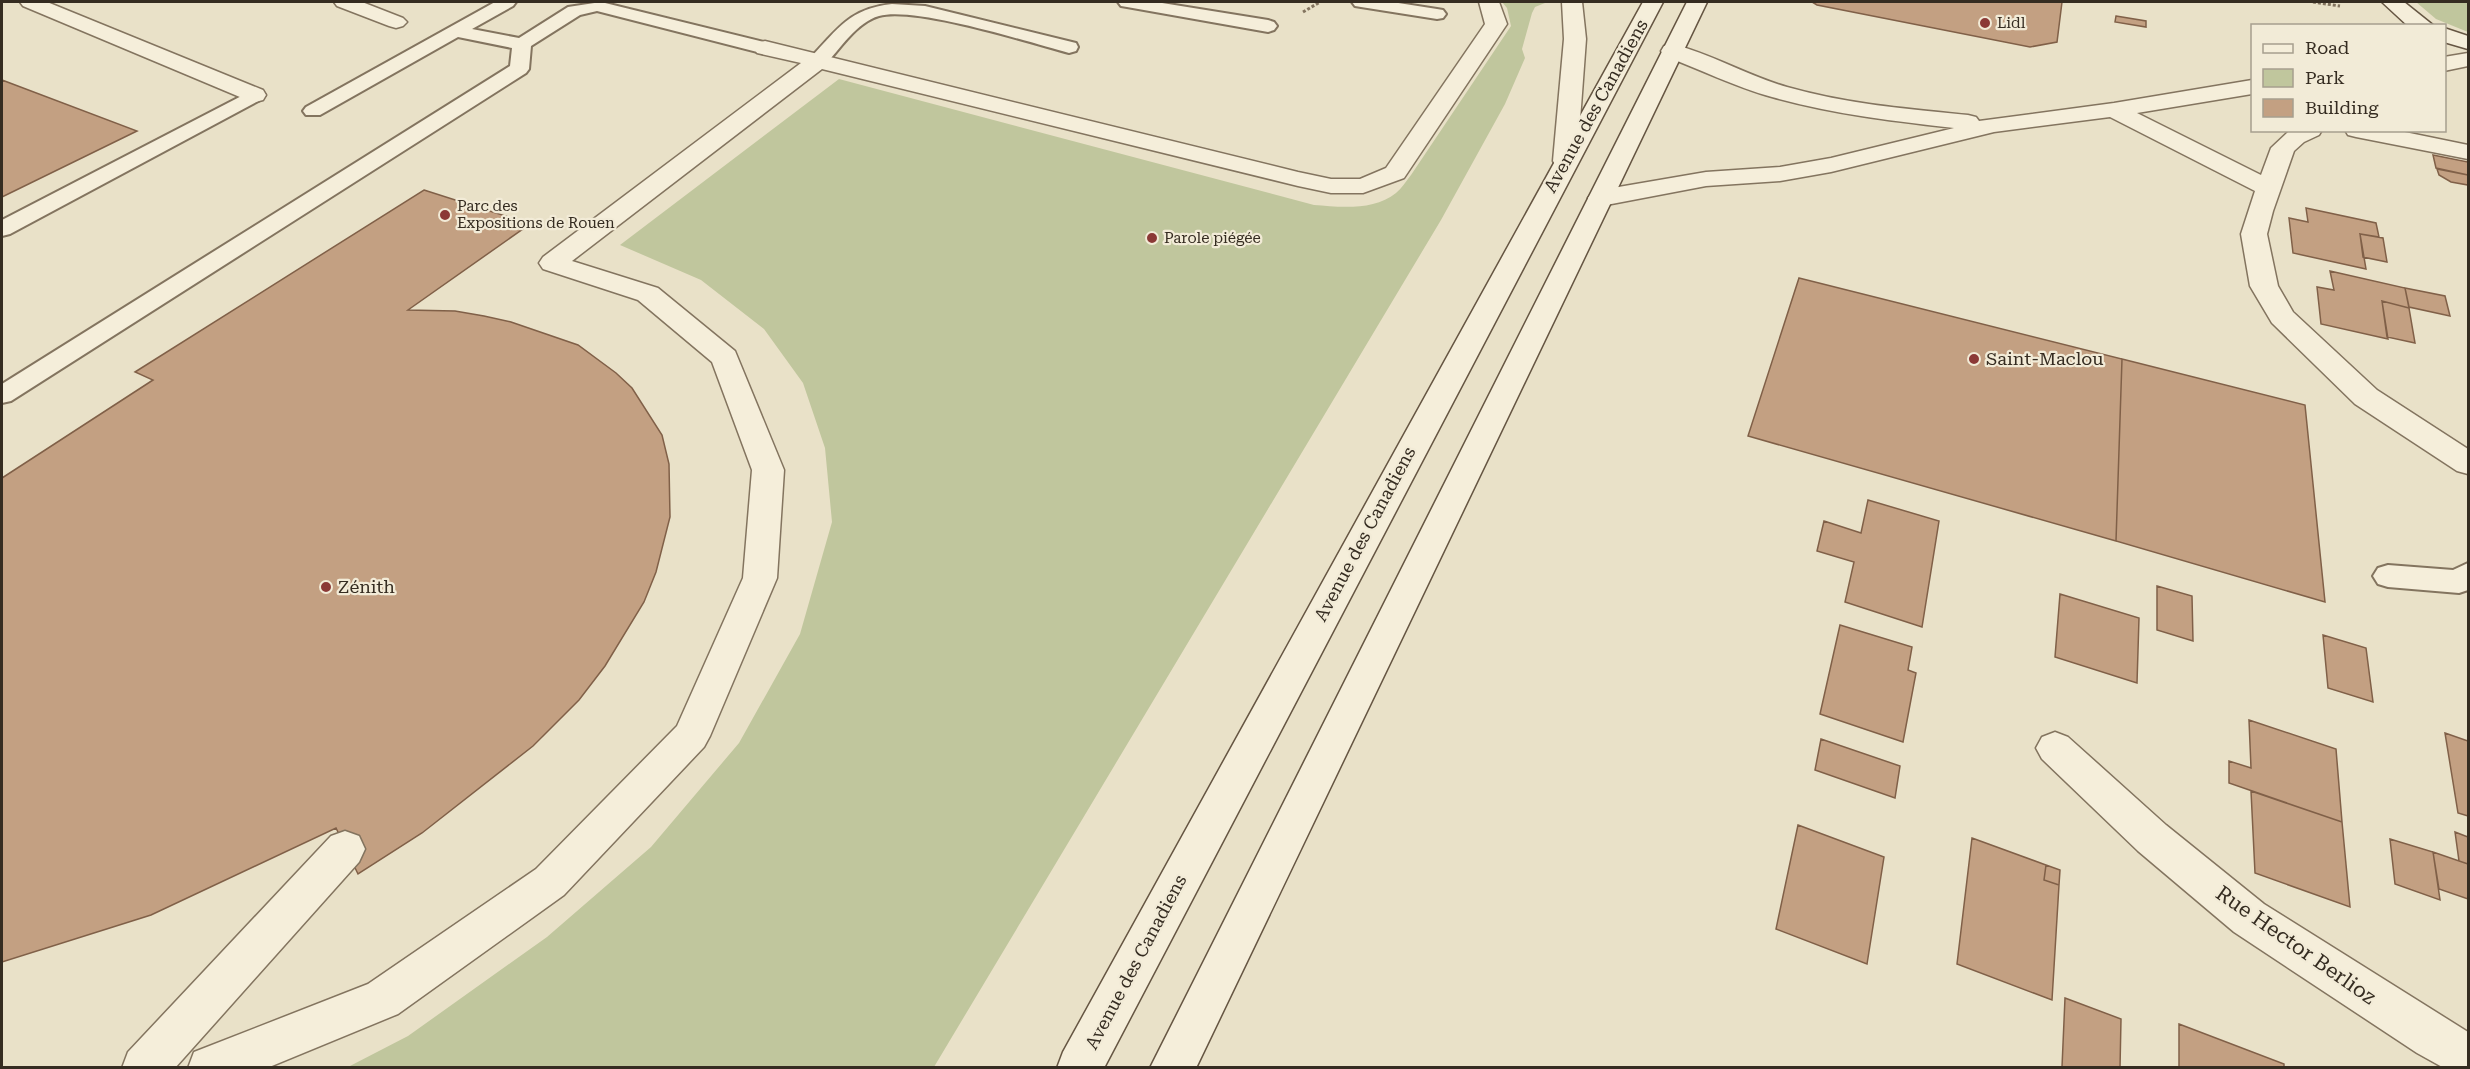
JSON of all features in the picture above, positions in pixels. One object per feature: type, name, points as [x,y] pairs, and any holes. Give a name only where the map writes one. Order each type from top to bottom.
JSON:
[{"type":"street","points":[[30,2],[255,95]]},
{"type":"street","points":[[344,2],[396,22]]},
{"type":"street","points":[[765,48],[1298,179],[1331,186],[1363,186],[1395,172],[1496,24],[1489,2]]},
{"type":"street","points":[[1565,161],[1575,39],[1572,2]]},
{"type":"street","name":"Avenue des Canadiens","points":[[1079,1068],[1565,161],[1653,2]]},
{"type":"street","points":[[1172,1068],[1697,2]]},
{"type":"street","points":[[2392,2],[2414,23]]},
{"type":"street","points":[[2446,34],[2469,43]]},
{"type":"street","points":[[1672,51],[1753,84],[1808,100],[1869,111],[1994,125]]},
{"type":"street","points":[[2446,64],[2469,60]]},
{"type":"street","points":[[210,1068],[383,999],[550,882],[691,736],[760,578],[768,470],[725,358],[648,294],[552,263],[818,61]]},
{"type":"street","points":[[1601,198],[1706,179],[1780,174],[1994,125],[2114,110],[2251,87]]},
{"type":"street","points":[[2114,110],[2156,133],[2232,168],[2269,189]]},
{"type":"street","points":[[2307,132],[2296,136],[2283,148],[2260,211],[2254,234],[2264,286],[2282,317],[2366,397],[2469,464]]},
{"type":"street","points":[[2366,132],[2469,152]]},
{"type":"street","name":"Rue Hector Berlioz","points":[[2055,748],[2152,838],[2249,918],[2433,1037],[2469,1056]]},
{"type":"street","points":[[144,1068],[345,849]]},
{"type":"lane","points":[[313,111],[507,2]]},
{"type":"lane","points":[[1127,2],[1268,26]]},
{"type":"lane","points":[[1361,2],[1437,14]]},
{"type":"lane","points":[[455,31],[522,44],[574,11],[597,6],[765,48]]},
{"type":"lane","points":[[818,61],[858,19],[875,11],[892,9],[925,11],[1069,47]]},
{"type":"lane","points":[[2,394],[519,69],[522,44]]},
{"type":"lane","points":[[2,229],[255,95]]},
{"type":"lane","points":[[2388,576],[2459,582],[2469,574]]},
{"type":"path","points":[[2313,2],[2340,6]]},
{"type":"green space","points":[[1502,2],[1545,3],[1535,7],[1532,13],[1522,49],[1525,58],[1505,104],[1441,220],[934,1067],[348,1067],[408,1036],[547,937],[651,847],[739,743],[800,634],[832,522],[825,448],[803,383],[764,329],[701,280],[620,245],[839,79],[1314,205],[1356,206],[1378,203],[1402,187],[1511,26],[1507,8]]},
{"type":"green space","points":[[2416,2],[2468,2],[2468,32],[2436,19]]},
{"type":"building","name":"Lidl","points":[[1812,2],[2062,2],[2057,42],[2030,47],[1817,5]]},
{"type":"building","points":[[2116,16],[2146,21],[2146,27],[2115,22]]},
{"type":"building","points":[[2,80],[137,131],[2,197]]},
{"type":"building","points":[[2433,155],[2468,162],[2468,175],[2436,168]]},
{"type":"building","points":[[2437,169],[2468,175],[2468,185],[2451,182],[2439,175]]},
{"type":"building","name":"Zénith","points":[[424,190],[530,224],[408,310],[455,311],[484,316],[511,322],[578,345],[632,388],[662,435],[669,464],[670,517],[656,572],[644,602],[605,666],[579,700],[533,746],[422,833],[358,874],[336,828],[151,915],[2,962],[2,478],[153,380],[135,372]]},
{"type":"building","points":[[2306,208],[2376,223],[2379,237],[2360,234],[2366,269],[2293,253],[2289,218],[2308,222]]},
{"type":"building","points":[[2360,234],[2383,238],[2387,262],[2363,257]]},
{"type":"building","points":[[2330,271],[2405,288],[2409,308],[2382,301],[2388,339],[2321,324],[2317,287],[2334,290]]},
{"type":"building","points":[[1799,278],[2122,359],[2116,541],[1748,436]]},
{"type":"building","points":[[2405,288],[2445,296],[2450,316],[2409,307]]},
{"type":"building","points":[[2382,301],[2409,308],[2415,343],[2387,337]]},
{"type":"building","points":[[2122,359],[2305,405],[2325,602],[2116,541]]},
{"type":"building","points":[[1868,500],[1939,521],[1922,627],[1845,602],[1854,562],[1817,551],[1824,521],[1861,533]]},
{"type":"building","points":[[2157,586],[2192,596],[2193,641],[2157,630]]},
{"type":"building","points":[[2060,594],[2139,618],[2137,683],[2055,657]]},
{"type":"building","points":[[1840,625],[1912,647],[1908,670],[1916,673],[1903,742],[1820,714]]},
{"type":"building","points":[[2323,635],[2366,648],[2373,702],[2328,688]]},
{"type":"building","points":[[2249,720],[2336,749],[2342,822],[2229,783],[2229,761],[2251,768]]},
{"type":"building","points":[[2445,733],[2468,741],[2468,816],[2458,813]]},
{"type":"building","points":[[1821,739],[1900,766],[1895,798],[1815,770]]},
{"type":"building","points":[[2251,791],[2342,822],[2350,907],[2255,873]]},
{"type":"building","points":[[1798,825],[1884,857],[1867,964],[1776,929]]},
{"type":"building","points":[[2455,832],[2468,837],[2468,864],[2459,861]]},
{"type":"building","points":[[1972,838],[2046,865],[2044,880],[2059,885],[2052,1000],[1957,964]]},
{"type":"building","points":[[2390,839],[2433,852],[2440,900],[2395,884]]},
{"type":"building","points":[[2433,852],[2468,864],[2468,899],[2439,889]]},
{"type":"building","points":[[2046,865],[2060,870],[2059,885],[2044,880]]},
{"type":"building","points":[[2065,998],[2121,1019],[2120,1068],[2062,1067]]},
{"type":"building","points":[[2179,1024],[2284,1064],[2284,1068],[2179,1068]]},
{"type":"place","name":"Lidl","points":[[1985,23]]},
{"type":"place","name":"Parc des Expositions de Rouen","points":[[445,215]]},
{"type":"place","name":"Parole piégée","points":[[1152,238]]},
{"type":"place","name":"Saint-Maclou","points":[[1974,359]]},
{"type":"place","name":"Zénith","points":[[326,587]]}]
